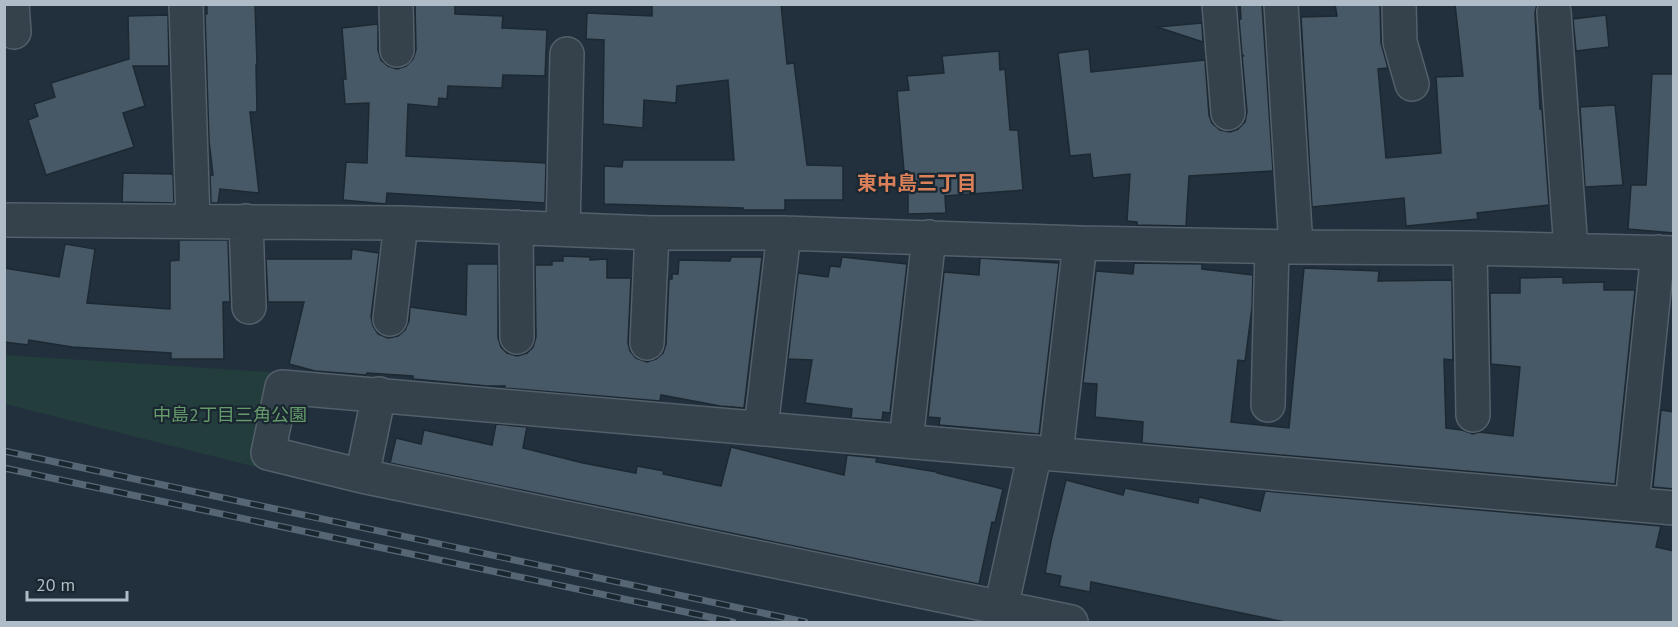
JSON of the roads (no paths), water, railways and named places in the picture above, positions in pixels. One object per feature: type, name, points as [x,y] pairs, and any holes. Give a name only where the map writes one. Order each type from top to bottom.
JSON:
[{"type":"street","points":[[186,4],[193,221]]},
{"type":"street","points":[[396,4],[397,50]]},
{"type":"street","points":[[1219,4],[1228,113]]},
{"type":"street","points":[[1268,405],[1284,247],[1281,4]]},
{"type":"street","points":[[1399,4],[1400,42],[1412,84]]},
{"type":"street","points":[[1554,12],[1571,250]]},
{"type":"street","points":[[562,228],[567,54]]},
{"type":"street","points":[[4,220],[400,223],[652,233],[1666,253],[1632,504]]},
{"type":"street","points":[[246,221],[249,307]]},
{"type":"street","points":[[390,319],[400,223]]},
{"type":"street","points":[[516,227],[517,337]]},
{"type":"street","points":[[648,343],[652,233]]},
{"type":"street","points":[[761,428],[784,234]]},
{"type":"street","points":[[906,441],[929,237]]},
{"type":"street","points":[[1001,608],[1046,453],[1080,243]]},
{"type":"street","points":[[1470,248],[1473,415]]},
{"type":"street","points":[[1071,622],[362,476],[268,453],[282,387],[1674,508]]},
{"type":"street","points":[[362,476],[379,394]]},
{"type":"railway","points":[[4,451],[805,622]]},
{"type":"railway","points":[[4,468],[733,622]]},
{"type":"district","name":"東中島三丁目","points":[[917,183]]},
{"type":"park label","name":"中島2丁目三角公園","points":[[230,414]]}]
